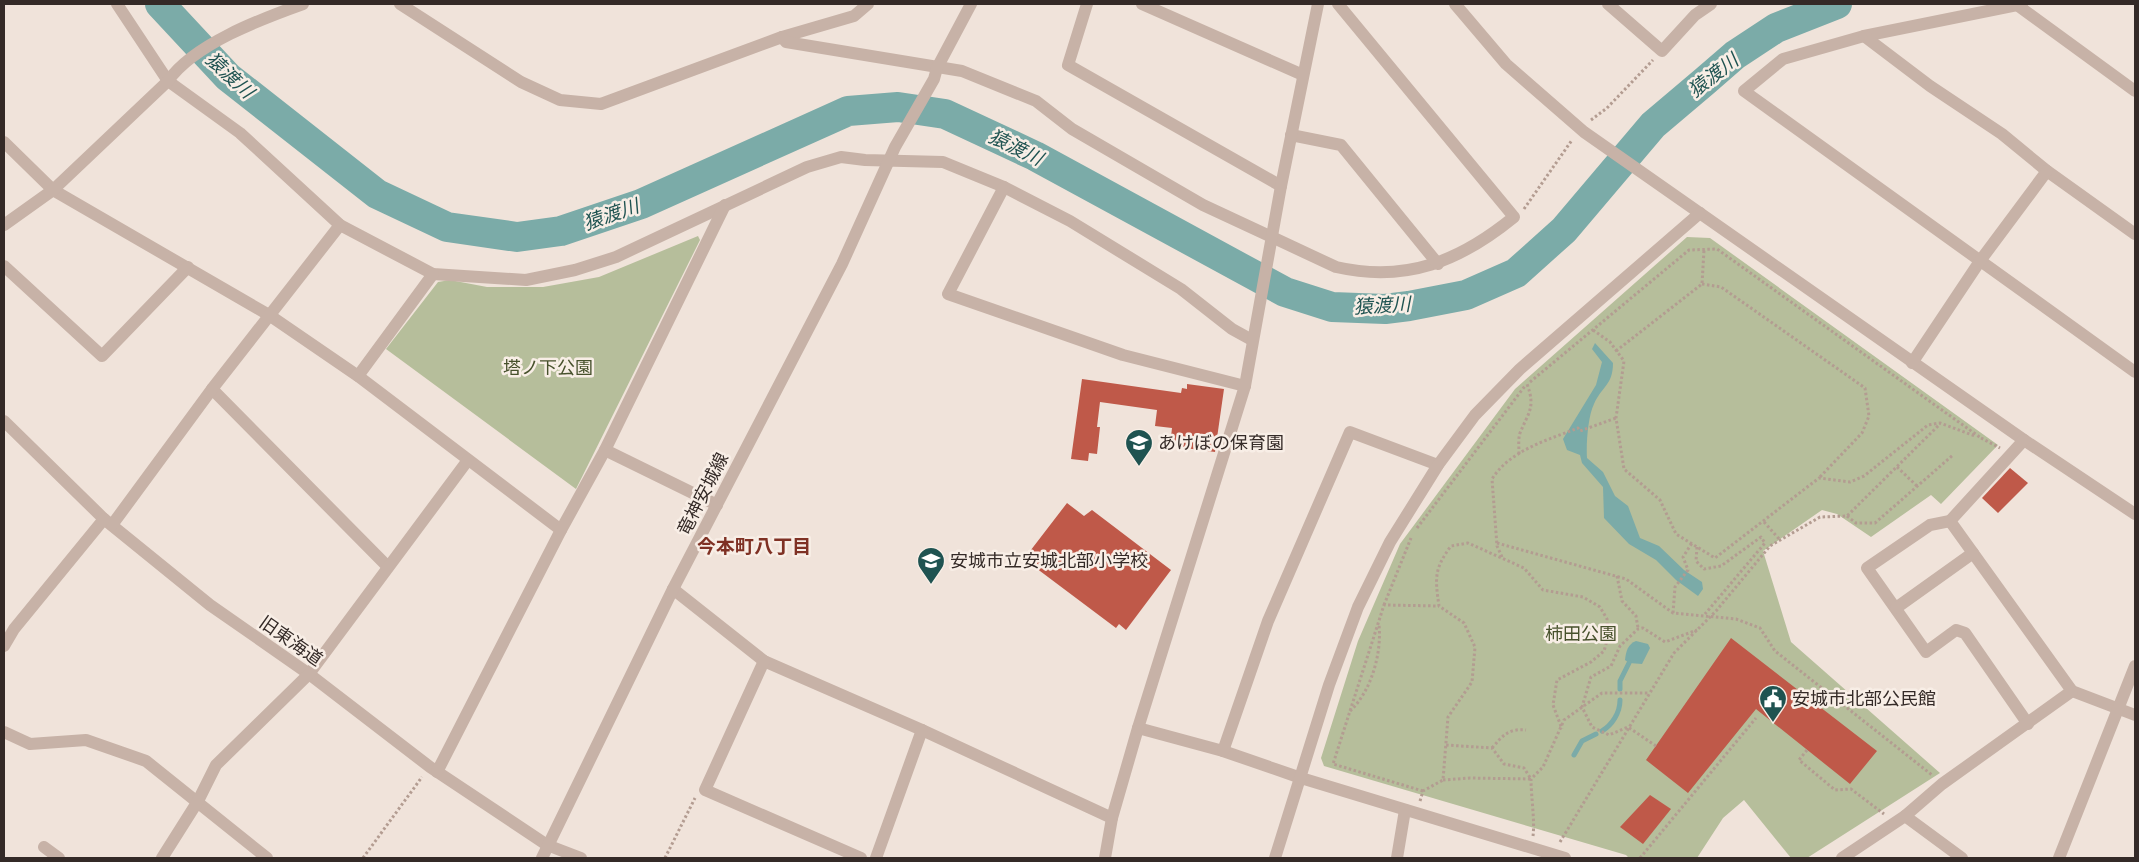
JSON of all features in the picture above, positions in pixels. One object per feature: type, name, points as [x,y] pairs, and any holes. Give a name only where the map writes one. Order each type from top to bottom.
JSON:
[{"type":"street","points":[[116,4],[168,80],[240,133],[340,225],[434,274],[526,280],[575,270],[616,257],[807,167],[841,157],[889,161],[943,162],[1004,187],[1070,221],[1182,289],[1232,329],[1252,340]]},
{"type":"street","points":[[4,225],[53,190],[168,80],[177,67],[243,26],[303,4]]},
{"type":"street","points":[[400,4],[520,82],[560,100],[601,104],[782,37],[854,16],[868,4]]},
{"type":"street","points":[[936,73],[971,4]]},
{"type":"street","points":[[1087,4],[1068,66],[1281,186]]},
{"type":"street","points":[[1142,4],[1304,74]]},
{"type":"street","points":[[1105,858],[1112,818],[1138,728],[1245,386],[1281,186],[1318,4]]},
{"type":"street","points":[[782,37],[786,42],[936,73],[962,71],[1036,101],[1072,129],[1203,205],[1271,242],[1336,267],[1356,271],[1403,270],[1438,264],[1464,252],[1490,236],[1514,217],[1338,4]]},
{"type":"street","points":[[1455,4],[1506,64],[1584,132],[1912,363],[2135,514]]},
{"type":"street","points":[[1608,4],[1662,51],[1695,15],[1711,4]]},
{"type":"street","points":[[2135,91],[2020,4],[1864,36],[1784,59],[1744,91],[2135,372]]},
{"type":"street","points":[[1864,36],[1930,86],[2002,134],[2047,171],[2135,234]]},
{"type":"street","name":"竜神安城線","points":[[542,858],[673,589],[842,264],[895,147],[936,73]]},
{"type":"street","points":[[1291,135],[1341,145],[1438,264]]},
{"type":"street","points":[[4,142],[53,190],[269,315],[358,376],[561,530]]},
{"type":"street","points":[[1912,363],[1980,262],[2047,171]]},
{"type":"street","points":[[1004,187],[948,294],[1123,355],[1245,386]]},
{"type":"street","points":[[433,769],[605,450],[725,205]]},
{"type":"street","points":[[1274,858],[1329,685],[1358,607],[1390,542],[1438,465],[1475,416],[1520,369],[1700,213]]},
{"type":"street","points":[[4,646],[14,629],[108,522],[340,225]]},
{"type":"street","points":[[4,266],[102,356],[188,267]]},
{"type":"street","points":[[358,376],[434,274]]},
{"type":"street","points":[[212,389],[388,567]]},
{"type":"street","name":"旧東海道","points":[[4,421],[108,522],[210,605],[309,674],[433,769],[547,845],[581,858]]},
{"type":"street","points":[[1223,751],[1268,621],[1350,432],[1438,465]]},
{"type":"street","points":[[2024,440],[1950,521],[1930,525],[1867,568],[1926,652],[1956,630],[1965,633],[2028,724]]},
{"type":"street","points":[[605,450],[717,505]]},
{"type":"street","points":[[162,858],[198,801],[216,765],[309,674],[468,460]]},
{"type":"street","points":[[1950,521],[2072,691],[2135,716]]},
{"type":"street","points":[[1896,608],[1973,553]]},
{"type":"street","points":[[673,589],[764,661],[922,730],[1112,818]]},
{"type":"street","points":[[764,661],[705,790],[861,858]]},
{"type":"street","points":[[2058,858],[2135,666]]},
{"type":"street","points":[[1842,858],[1900,819],[1942,784],[2072,691]]},
{"type":"street","points":[[1138,728],[1223,751],[1301,778],[1551,856]]},
{"type":"street","points":[[876,858],[922,730]]},
{"type":"street","points":[[4,732],[30,744],[86,740],[146,761],[267,858]]},
{"type":"street","points":[[1397,858],[1410,812]]},
{"type":"street","points":[[1900,819],[1962,858]]},
{"type":"street","points":[[44,848],[60,858]]},
{"type":"path","points":[[1423,791],[1334,764],[1384,605],[1412,535],[1527,384],[1688,250],[1717,249],[1981,438],[2011,455]]},
{"type":"path","points":[[1616,350],[1702,284],[1704,250]]},
{"type":"path","points":[[1593,330],[1610,342],[1624,361],[1616,418],[1624,469],[1660,500],[1676,534],[1715,558],[1819,478],[1862,433],[1869,416],[1865,388],[1720,288],[1702,284]]},
{"type":"path","points":[[1519,454],[1520,435],[1530,414],[1530,393],[1520,369]]},
{"type":"path","points":[[1502,559],[1497,543],[1492,479],[1496,471],[1519,454],[1553,438],[1616,418]]},
{"type":"path","points":[[1819,478],[1850,482],[1864,476],[1928,425],[1940,423],[1981,438]]},
{"type":"path","points":[[1847,516],[1940,423]]},
{"type":"path","points":[[1551,856],[1674,653],[1712,615],[1770,546],[1820,517],[1847,516],[1856,523],[1875,523],[1953,455]]},
{"type":"path","points":[[1897,467],[1917,486]]},
{"type":"path","points":[[1764,522],[1780,540]]},
{"type":"path","points":[[1697,547],[1696,561],[1704,569],[1721,566],[1761,537],[1765,543],[1705,614]]},
{"type":"path","points":[[1497,543],[1626,579],[1673,612],[1705,614],[1736,619],[1760,628],[1775,652],[1942,784]]},
{"type":"path","points":[[1673,612],[1674,587],[1688,570],[1683,558],[1692,543]]},
{"type":"path","points":[[1439,606],[1436,588],[1438,565],[1451,546],[1468,544],[1524,568],[1543,590],[1583,597],[1600,606],[1607,619],[1608,637],[1604,652],[1591,662],[1557,680],[1553,706],[1562,728]]},
{"type":"path","points":[[1617,576],[1622,601],[1636,616],[1638,629]]},
{"type":"path","points":[[1384,605],[1439,606],[1464,623],[1475,646],[1472,682],[1448,717],[1443,780]]},
{"type":"path","points":[[1349,712],[1357,705],[1372,676],[1380,639],[1379,622]]},
{"type":"path","points":[[1628,727],[1609,735],[1592,727],[1582,707],[1591,677],[1611,666],[1620,646],[1638,629],[1643,628],[1665,642],[1697,630]]},
{"type":"path","points":[[1410,812],[1423,791],[1443,780],[1531,779],[1543,767],[1564,720],[1602,693],[1649,693]]},
{"type":"path","points":[[1640,858],[1756,718]]},
{"type":"path","points":[[1628,727],[1656,746]]},
{"type":"path","points":[[1446,745],[1492,748],[1509,732],[1515,729],[1526,730]]},
{"type":"path","points":[[1492,748],[1504,764],[1524,768],[1531,779],[1532,815],[1535,826],[1530,849]]},
{"type":"path","points":[[1807,750],[1800,760],[1835,790],[1851,789],[1900,819]]},
{"type":"path","points":[[363,858],[433,769]]},
{"type":"path","points":[[665,858],[696,795],[705,790]]},
{"type":"green space","name":"塔ノ下公園","points":[[698,236],[700,240],[576,489],[386,349],[438,282],[450,280],[487,287],[543,287],[599,277]]},
{"type":"green space","name":"柿田公園","points":[[1687,237],[1710,238],[1998,445],[1941,504],[1931,495],[1871,537],[1837,514],[1822,510],[1763,551],[1791,642],[1940,773],[1807,858],[1791,858],[1744,800],[1723,818],[1697,858],[1629,858],[1626,855],[1324,766],[1321,758],[1358,641],[1400,544],[1515,389]]},
{"type":"water","points":[[1595,343],[1613,363],[1613,370],[1609,381],[1592,409],[1588,430],[1587,458],[1603,472],[1615,496],[1628,506],[1640,538],[1659,546],[1684,570],[1702,582],[1703,589],[1698,596],[1676,580],[1656,560],[1629,544],[1604,518],[1603,487],[1582,463],[1580,455],[1567,450],[1563,439],[1596,385],[1602,362],[1592,349]]},
{"type":"water","points":[[1636,641],[1648,644],[1650,648],[1642,664],[1629,663],[1625,660],[1628,648]]},
{"type":"building","name":"あけぼの保育園","points":[[1082,379],[1181,393],[1182,388],[1187,389],[1187,384],[1224,389],[1215,452],[1170,446],[1172,428],[1155,426],[1157,410],[1100,402],[1097,427],[1100,427],[1097,454],[1089,453],[1088,461],[1071,459]]},
{"type":"building","points":[[2010,468],[2028,483],[1998,513],[1982,498]]},
{"type":"building","points":[[1067,503],[1084,516],[1092,510],[1171,570],[1126,630],[1119,624],[1116,628],[1024,559]]},
{"type":"building","points":[[1731,638],[1877,751],[1850,784],[1756,709],[1688,793],[1646,760]]},
{"type":"building","points":[[1650,795],[1671,809],[1643,844],[1620,827]]},
{"type":"waterway","name":"猿渡川","points":[[160,4],[228,77],[377,194],[447,227],[517,237],[561,231],[641,204],[848,111],[898,107],[945,114],[1035,156],[1285,292],[1332,307],[1385,309],[1466,295],[1516,273],[1564,230],[1653,125],[1735,55],[1776,28],[1837,4]]},
{"type":"waterway","points":[[1620,689],[1620,681],[1629,663]]},
{"type":"waterway","points":[[1602,731],[1615,718],[1620,700]]},
{"type":"waterway","points":[[1574,755],[1582,741],[1596,734]]},
{"type":"place","name":"あけぼの保育園","points":[[1139,467]]},
{"type":"place","name":"安城市立安城北部小学校","points":[[931,585]]},
{"type":"place","name":"安城市北部公民館","points":[[1773,723]]},
{"type":"district","name":"今本町八丁目","points":[[754,546]]}]
